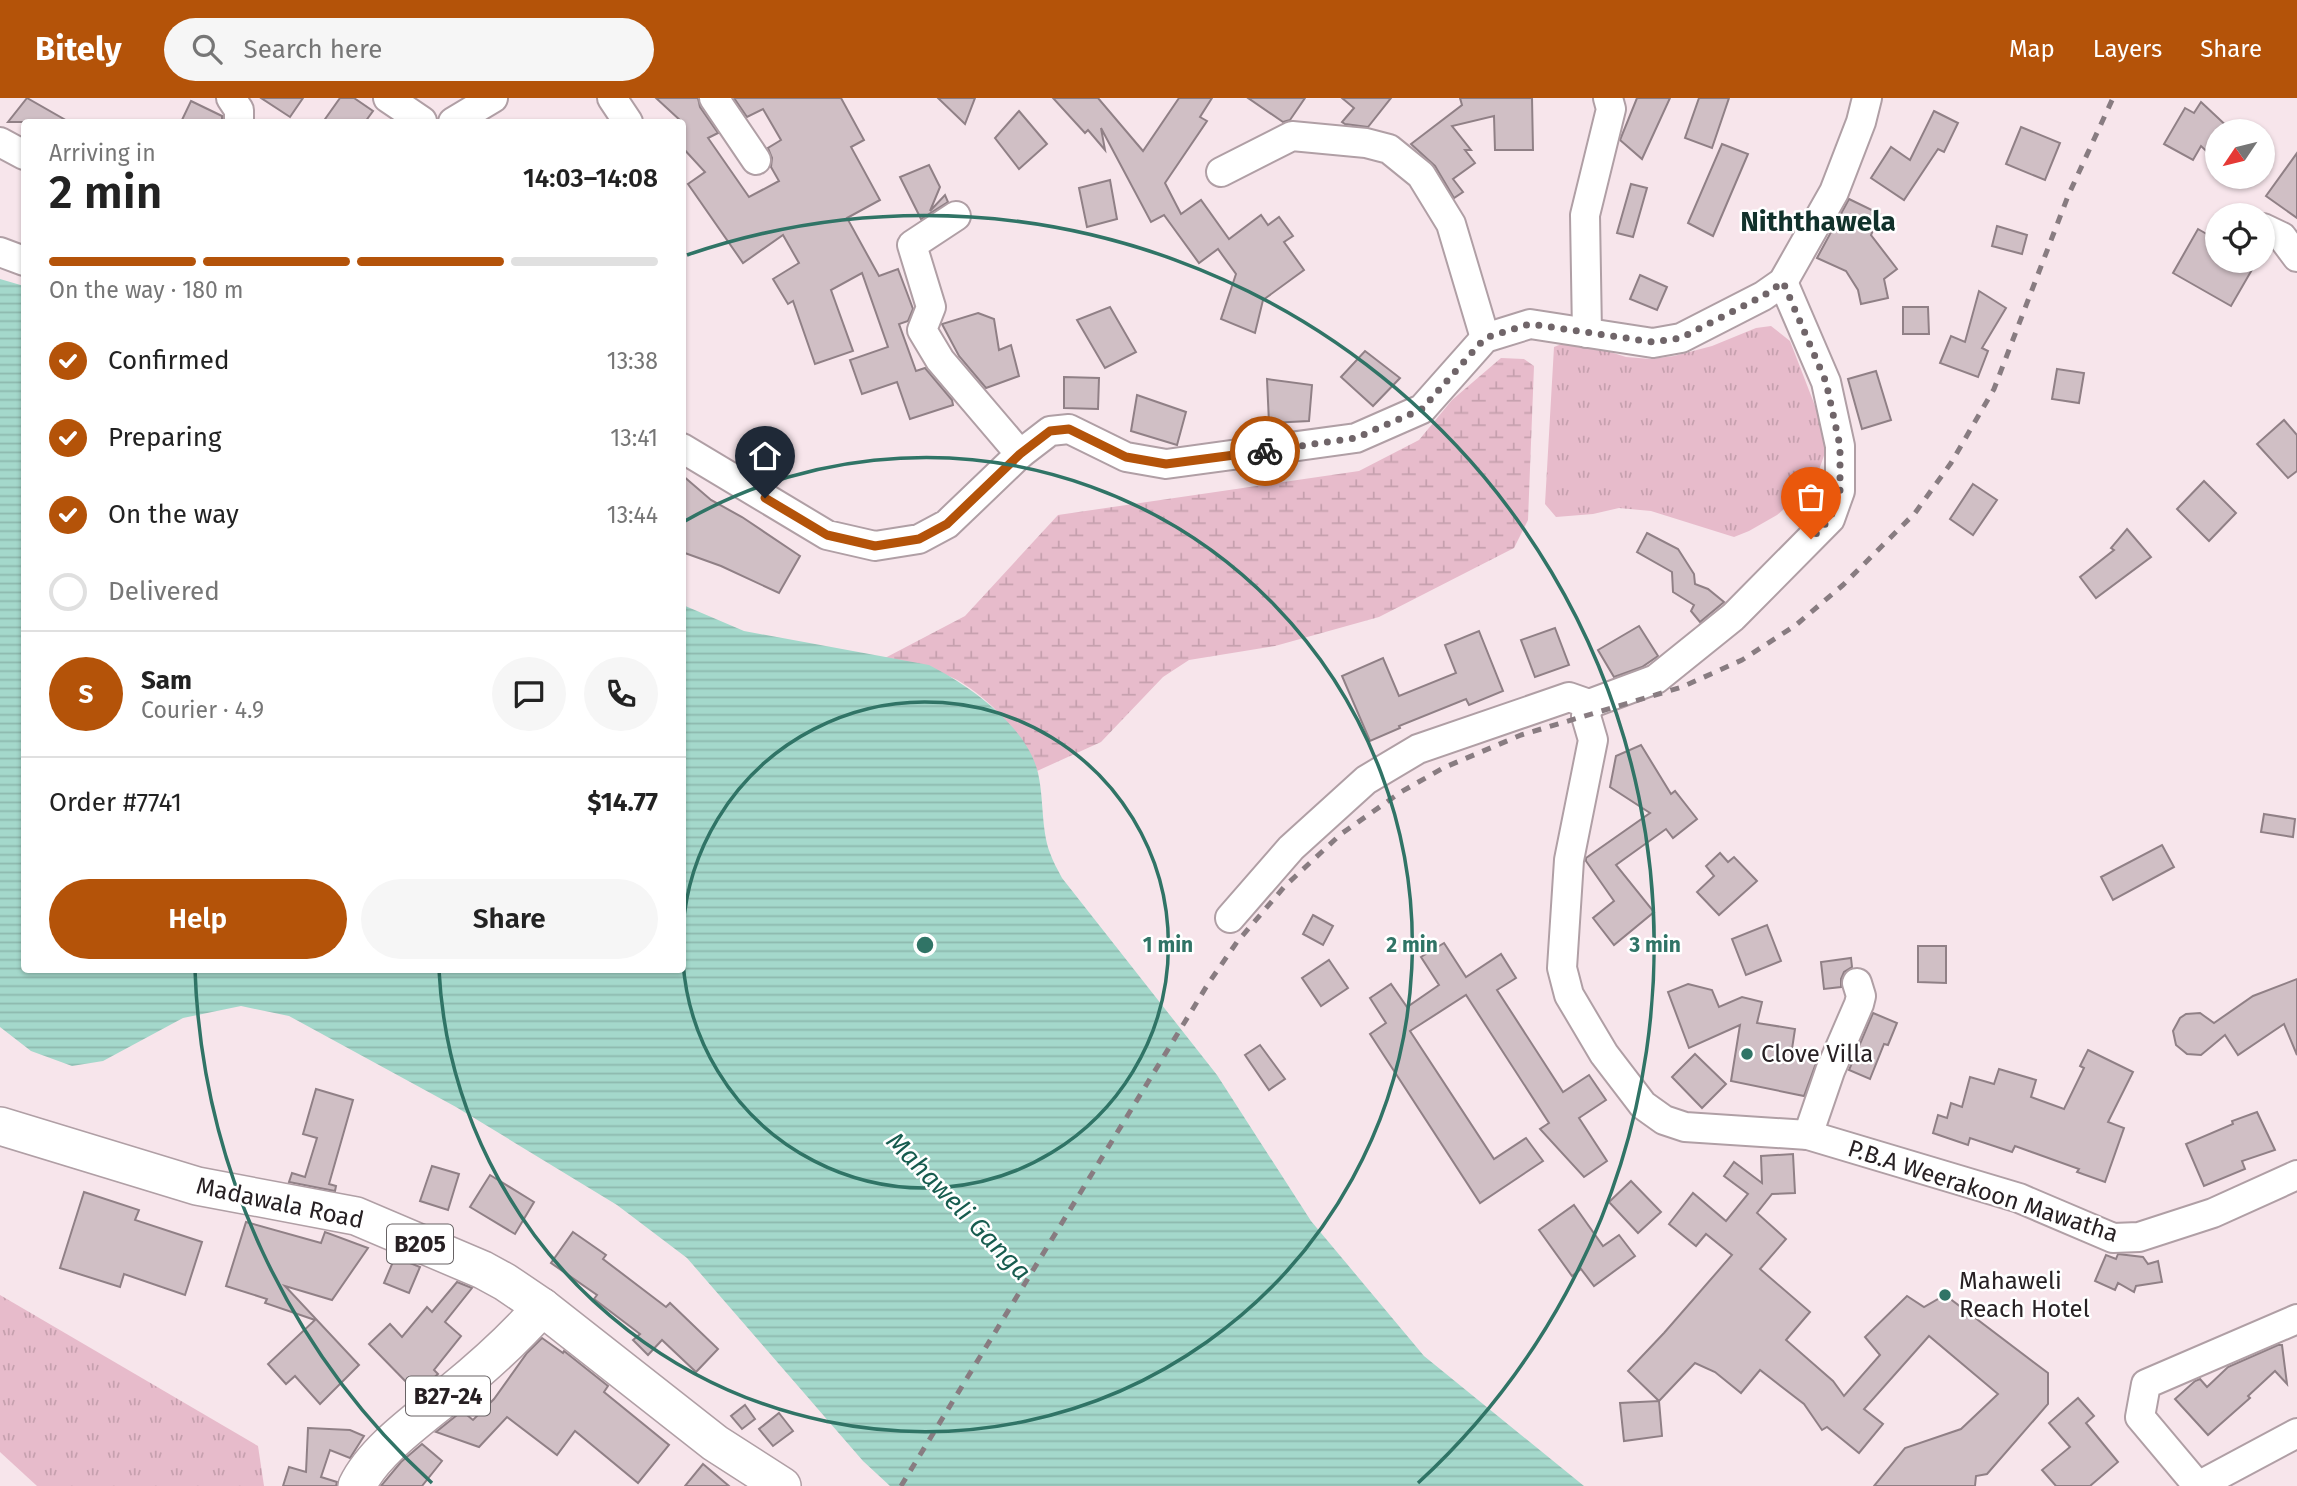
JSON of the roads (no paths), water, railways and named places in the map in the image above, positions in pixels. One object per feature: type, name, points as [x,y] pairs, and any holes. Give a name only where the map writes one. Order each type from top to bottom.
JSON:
[{"type":"main road","name":"Madawala Road","points":[[0,1126],[197,1186],[356,1216],[483,1270],[542,1307],[715,1443],[782,1486]]},
{"type":"main road","name":"B27-24","points":[[356,1486],[375,1461],[403,1433],[483,1365],[542,1307]]},
{"type":"street","points":[[231,98],[239,110],[239,119]]},
{"type":"street","points":[[388,98],[430,119]]},
{"type":"street","points":[[443,119],[493,98]]},
{"type":"street","points":[[612,98],[626,119]]},
{"type":"street","points":[[714,98],[756,160]]},
{"type":"street","points":[[1587,333],[1585,215],[1611,109],[1608,98]]},
{"type":"street","points":[[686,450],[827,535],[875,546],[919,539],[947,524],[1020,454],[1050,431],[1069,429],[1126,457],[1166,464],[1356,438],[1422,409],[1485,338],[1530,324],[1653,342],[1681,338],[1763,296],[1783,282],[1834,192],[1861,122],[1867,98]]},
{"type":"street","points":[[1221,172],[1292,136],[1366,143],[1389,149],[1421,175],[1451,224],[1485,338]]},
{"type":"street","points":[[0,142],[21,153]]},
{"type":"street","points":[[956,216],[912,245],[931,307],[922,330],[940,360],[1020,454]]},
{"type":"street","points":[[2275,234],[2282,237],[2297,257]]},
{"type":"street","points":[[0,252],[21,260]]},
{"type":"street","points":[[1230,918],[1291,848],[1366,780],[1418,749],[1569,697],[1589,704],[1657,678],[1733,617],[1830,519],[1840,491],[1840,446],[1826,382],[1783,282]]},
{"type":"street","name":"P.B.A Weerakoon Mawatha","points":[[1589,704],[1586,716],[1593,740],[1569,860],[1562,968],[1569,995],[1604,1055],[1643,1105],[1664,1120],[1685,1127],[1808,1135],[2019,1198],[2113,1238],[2139,1237],[2213,1213],[2297,1175]]},
{"type":"street","points":[[1808,1135],[1830,1071],[1859,1004],[1861,996],[1857,983]]},
{"type":"street","points":[[2297,1319],[2146,1384],[2140,1417],[2198,1486],[2297,1433]]},
{"type":"water","name":"Mahaweli Ganga","points":[[0,279],[21,285],[21,973],[686,973],[686,606],[744,631],[929,665],[979,696],[995,709],[1022,739],[1038,773],[1047,844],[1062,878],[1217,1075],[1311,1221],[1424,1356],[1584,1486],[890,1486],[863,1461],[687,1258],[617,1205],[456,1107],[289,1016],[241,1006],[183,1018],[103,1061],[72,1066],[31,1051],[0,1027]]},
{"type":"railway","points":[[901,1486],[1208,984],[1237,942],[1285,886],[1341,834],[1401,792],[1443,768],[1521,735],[1682,687],[1742,660],[1796,625],[1843,585],[1915,513],[1951,463],[1994,389],[2068,196],[2113,98]]},
{"type":"place","name":"Clove Villa","points":[[1747,1054]]},
{"type":"place","name":"Mahaweli Reach Hotel","points":[[1945,1295]]},
{"type":"district","name":"Niththawela","points":[[1818,221]]}]
